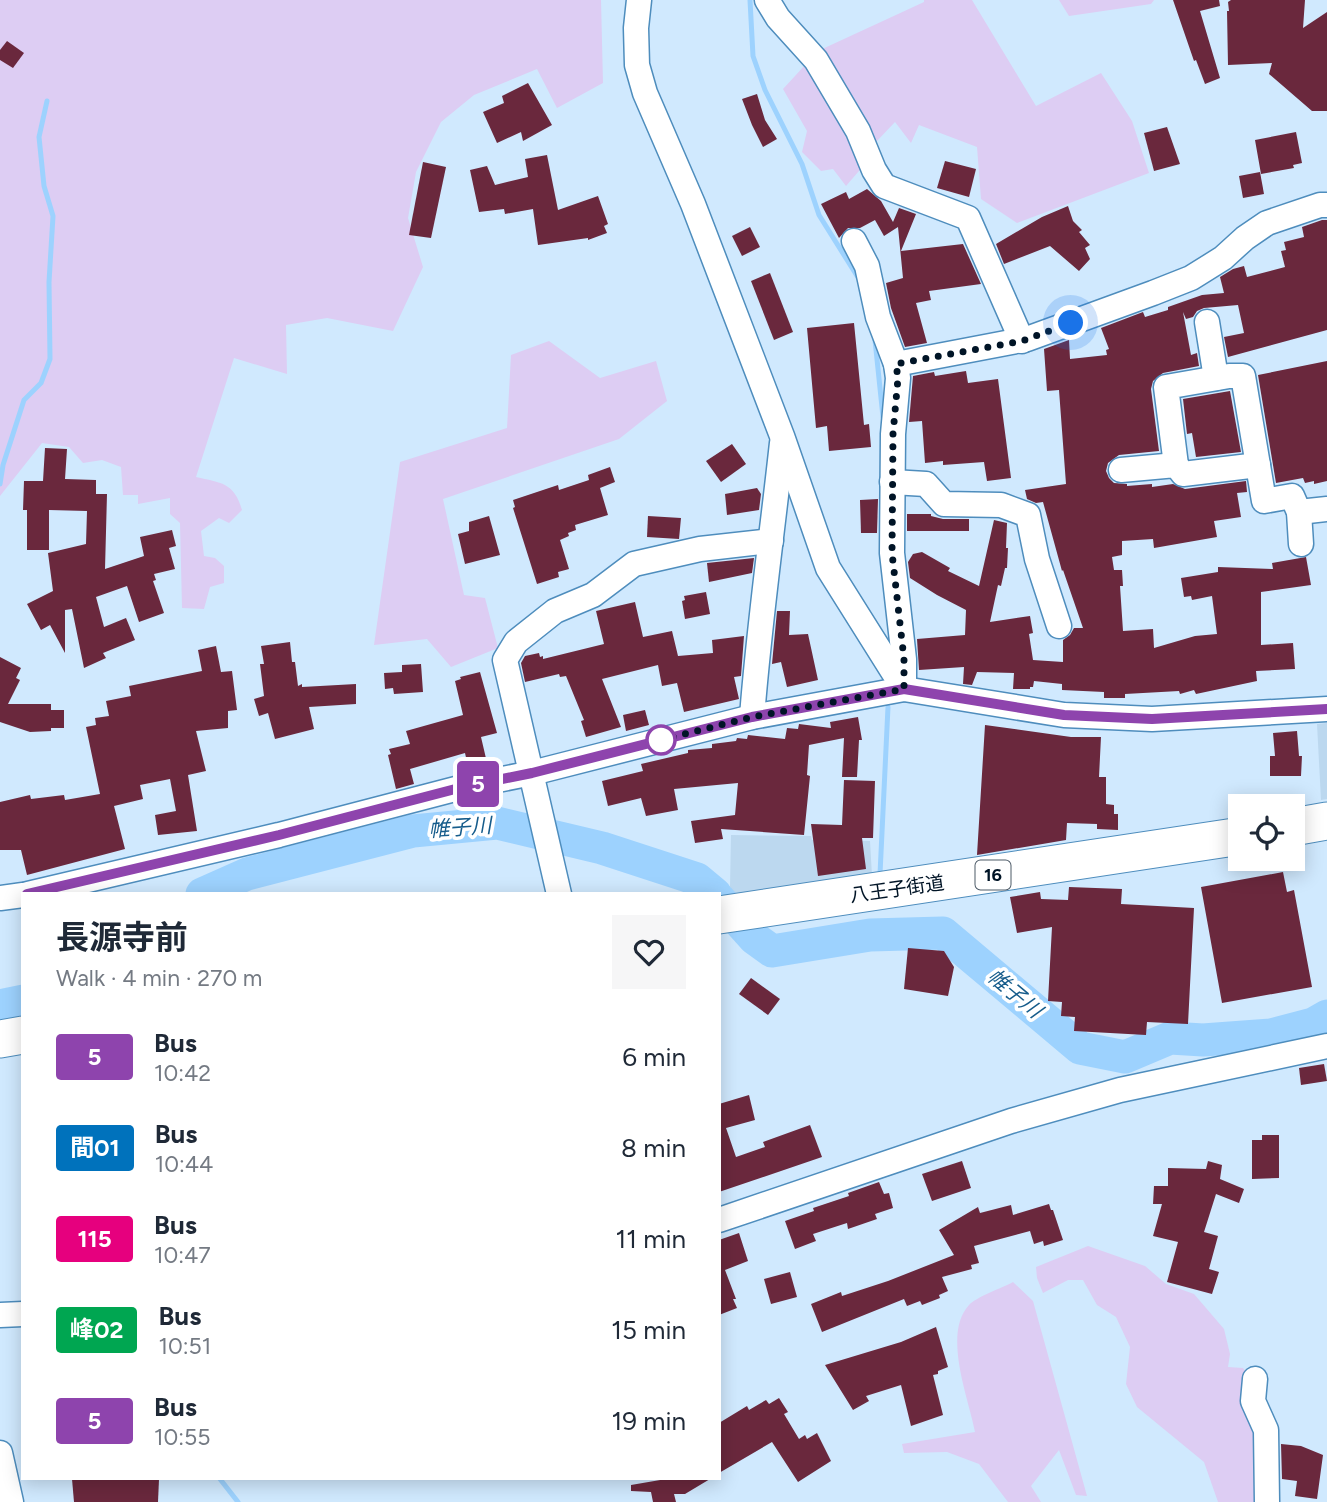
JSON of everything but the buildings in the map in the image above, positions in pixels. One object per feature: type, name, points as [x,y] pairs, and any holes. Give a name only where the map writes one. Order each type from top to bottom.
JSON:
[{"type":"highway","points":[[1305,825],[1327,821]]},
{"type":"highway","name":"八王子街道","points":[[732,913],[1228,838]]},
{"type":"highway","points":[[0,1039],[21,1035]]},
{"type":"street","points":[[639,0],[636,28],[637,65],[645,93],[693,204],[782,436],[828,569],[904,689]]},
{"type":"street","points":[[768,0],[778,18],[816,60],[858,131],[874,170],[884,186],[968,218],[1022,341]]},
{"type":"street","points":[[896,364],[1022,341],[1191,278],[1223,258],[1267,223],[1327,205]]},
{"type":"street","points":[[854,241],[867,266],[878,317],[896,364],[898,378],[892,482],[892,553],[904,659],[904,689]]},
{"type":"street","points":[[1207,322],[1216,378]]},
{"type":"street","points":[[1258,465],[1182,474],[1177,465],[1166,387],[1243,376],[1258,465],[1264,501],[1292,496],[1299,512],[1301,544]]},
{"type":"street","points":[[752,717],[760,617],[782,436]]},
{"type":"street","points":[[1121,470],[1177,465]]},
{"type":"street","points":[[892,482],[926,484],[944,504],[1001,506],[1028,515],[1037,559],[1059,626]]},
{"type":"street","points":[[1299,512],[1327,509]]},
{"type":"street","points":[[559,892],[505,660],[516,642],[555,611],[593,595],[634,564],[700,549],[771,541]]},
{"type":"street","points":[[38,892],[752,717],[904,689],[1064,715],[1152,719],[1327,709]]},
{"type":"street","points":[[0,898],[21,895]]},
{"type":"street","points":[[721,1219],[1011,1121],[1120,1090],[1327,1046]]},
{"type":"street","points":[[0,1315],[21,1314]]},
{"type":"street","points":[[1255,1379],[1253,1401],[1266,1430],[1267,1502]]},
{"type":"street","points":[[0,1453],[11,1502]]},
{"type":"shaded area","points":[[0,0],[601,0],[603,83],[557,108],[537,69],[474,95],[441,122],[416,172],[408,218],[423,267],[393,331],[327,318],[286,325],[287,374],[234,358],[196,477],[231,489],[242,510],[229,523],[219,518],[201,531],[204,556],[215,558],[224,566],[224,583],[210,587],[204,609],[182,608],[180,523],[170,514],[170,498],[138,504],[138,495],[123,495],[121,467],[102,460],[83,463],[69,447],[42,443],[0,496]]},
{"type":"shaded area","points":[[924,0],[972,0],[1036,106],[1101,73],[1132,121],[1149,173],[1017,223],[981,199],[977,147],[919,125],[911,143],[895,122],[876,142],[865,164],[846,186],[833,169],[821,171],[802,152],[807,131],[783,89],[818,51]]},
{"type":"shaded area","points":[[1059,0],[1154,0],[1151,4],[1069,16]]},
{"type":"shaded area","points":[[549,341],[600,378],[656,361],[667,401],[619,439],[443,499],[464,595],[485,598],[498,648],[451,667],[427,639],[374,645],[400,462],[507,428],[511,355]]},
{"type":"shaded area","points":[[1327,723],[1327,799],[1321,800],[1317,724]]},
{"type":"shaded area","points":[[731,835],[811,836],[812,840],[870,841],[872,876],[737,901],[730,887]]},
{"type":"shaded area","points":[[1088,1246],[1145,1266],[1166,1284],[1194,1294],[1224,1329],[1230,1354],[1228,1367],[1243,1368],[1248,1375],[1257,1432],[1259,1502],[1218,1502],[1204,1462],[1137,1407],[1126,1384],[1130,1347],[1116,1317],[1097,1305],[1083,1280],[1068,1280],[1043,1293],[1036,1267]]},
{"type":"shaded area","points":[[1013,1282],[1033,1301],[1087,1496],[1076,1495],[1059,1450],[1031,1486],[1041,1502],[1008,1502],[979,1464],[947,1452],[904,1453],[902,1444],[975,1432],[957,1349],[961,1317],[972,1302]]},
{"type":"waterway","points":[[750,0],[753,56],[765,90],[802,164],[819,215],[859,279]]},
{"type":"waterway","points":[[0,484],[3,465],[24,400],[41,383],[50,359],[49,282],[53,216],[44,186],[39,137],[47,101]]},
{"type":"waterway","points":[[875,340],[883,417]]},
{"type":"waterway","points":[[880,874],[888,707]]},
{"type":"waterway","name":"帷子川","points":[[206,892],[247,874],[413,831],[497,823],[602,848],[697,879],[713,892]]},
{"type":"waterway","points":[[579,841],[579,853]]},
{"type":"waterway","name":"帷子川","points":[[721,901],[754,938],[772,951],[870,935],[943,933],[1080,1048],[1125,1057],[1170,1038],[1203,1040],[1271,1035],[1313,1024],[1327,1016]]},
{"type":"waterway","name":"帷子川","points":[[0,1006],[21,1001]]},
{"type":"waterway","points":[[221,1480],[238,1502]]},
{"type":"bus line","name":"5","points":[[38,892],[752,717],[904,689],[1064,715],[1152,719],[1327,709]]},
{"type":"route","points":[[661,740],[752,717],[904,689],[904,659],[892,553],[893,434],[898,378],[896,364],[1022,341],[1071,323]]}]
